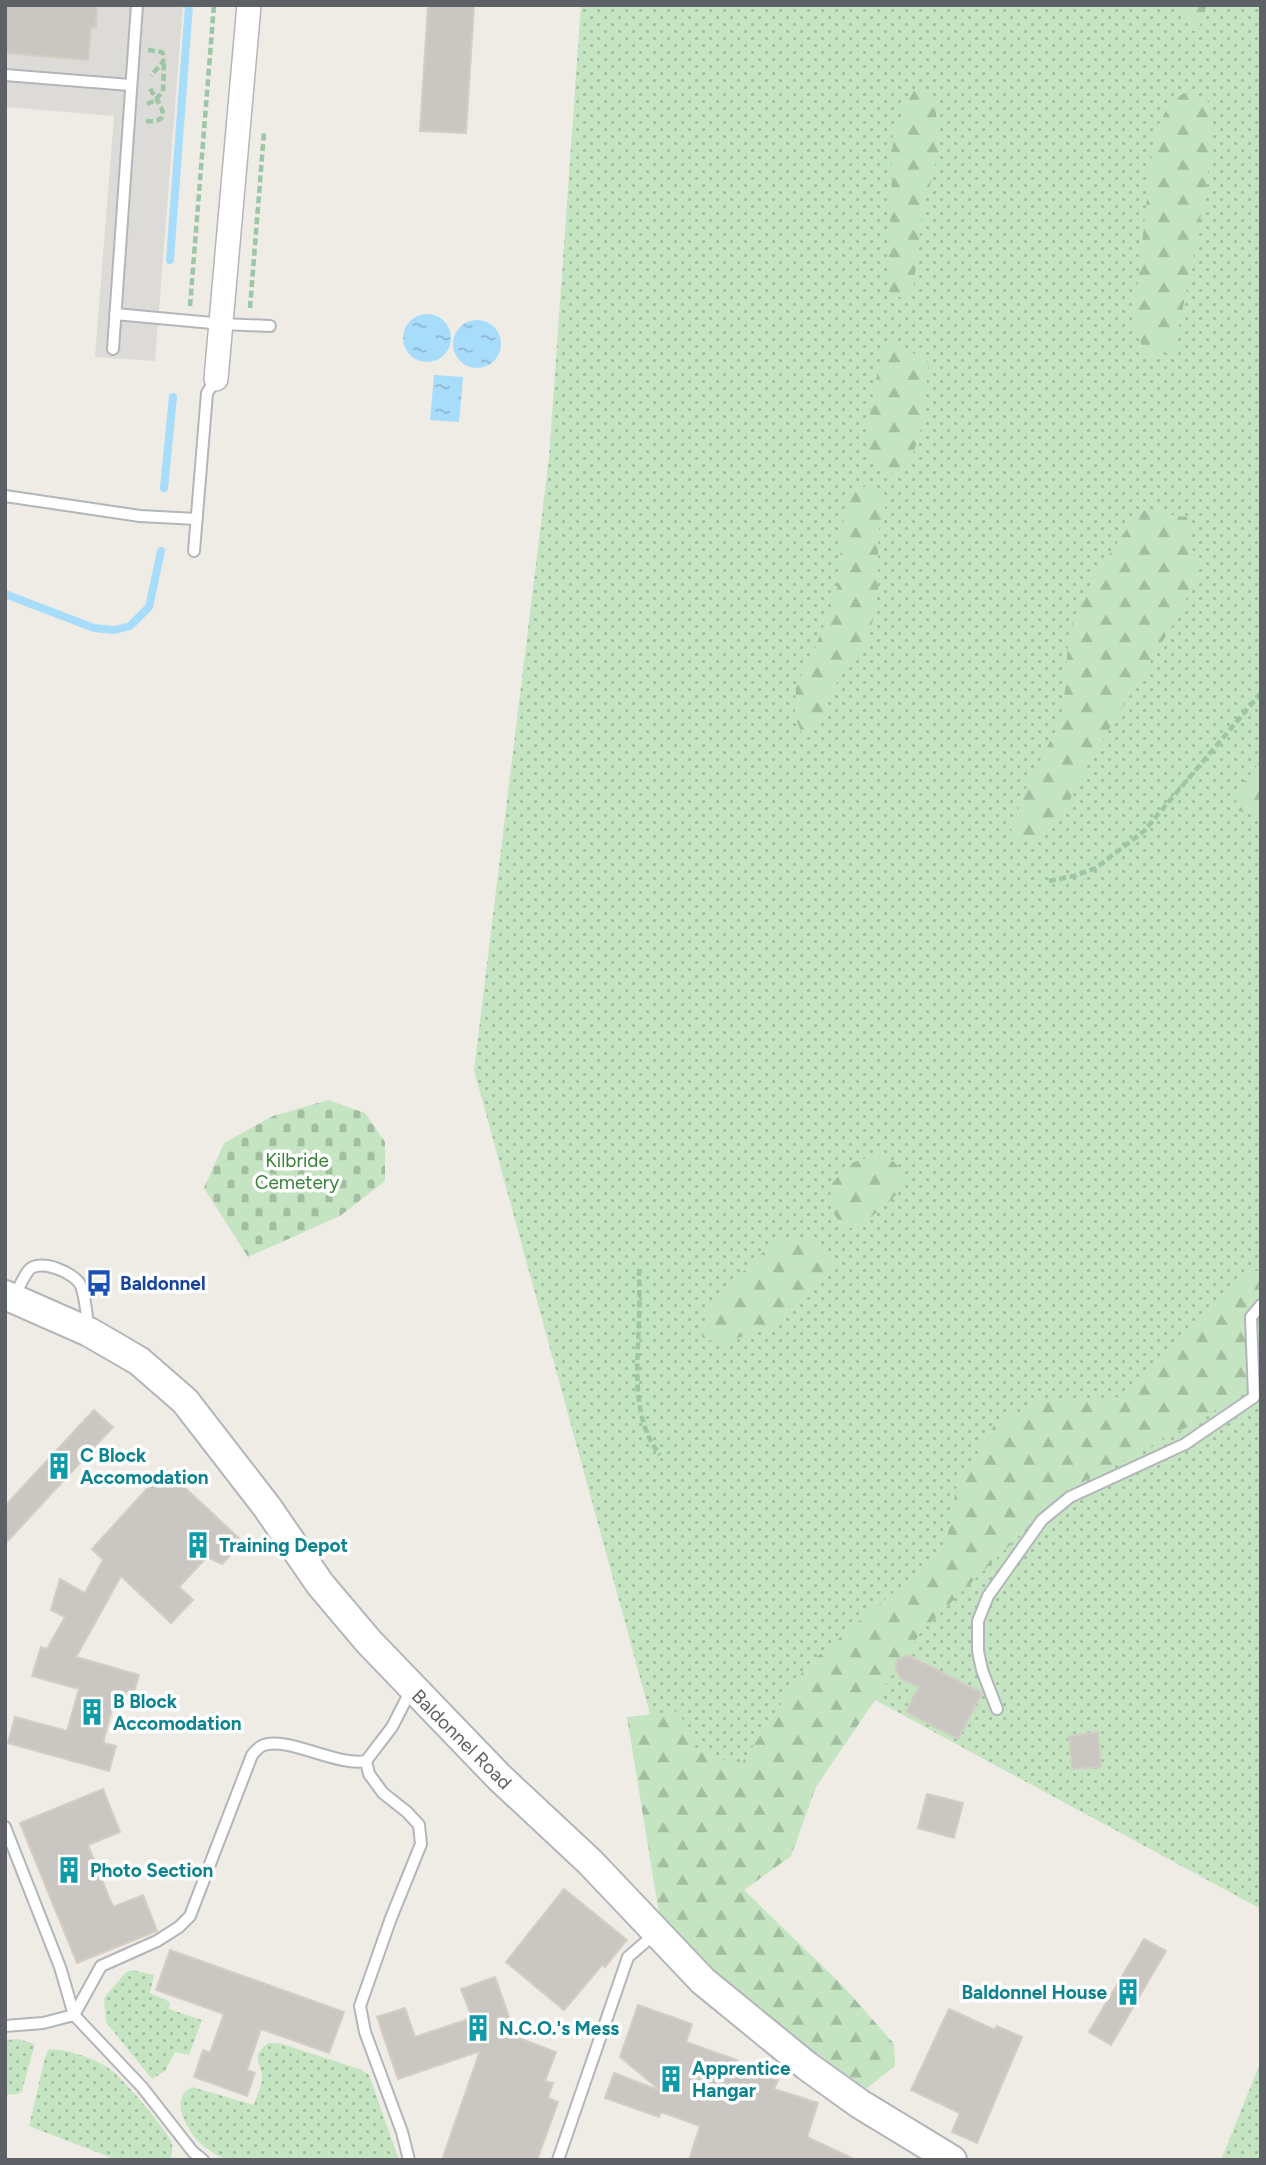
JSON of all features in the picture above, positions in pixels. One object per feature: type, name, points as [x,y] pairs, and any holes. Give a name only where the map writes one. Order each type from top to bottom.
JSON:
[{"type":"street","points":[[216,379],[223,324],[249,5]]},
{"type":"street","name":"Baldonnel Road","points":[[9,1297],[89,1332],[139,1361],[185,1401],[267,1507],[320,1584],[369,1642],[500,1778],[590,1862],[703,1981],[807,2066],[860,2104],[951,2160]]},
{"type":"lane","points":[[113,349],[137,5]]},
{"type":"lane","points":[[5,75],[130,85]]},
{"type":"lane","points":[[116,314],[270,326]]},
{"type":"lane","points":[[194,551],[207,393],[216,379]]},
{"type":"lane","points":[[5,496],[140,516],[197,519]]},
{"type":"lane","points":[[9,1297],[30,1268],[37,1265],[46,1265],[74,1276],[82,1287],[89,1332]]},
{"type":"lane","points":[[997,1709],[982,1670],[978,1651],[978,1621],[988,1596],[1042,1520],[1070,1497],[1185,1444],[1254,1397],[1251,1317],[1261,1306]]},
{"type":"lane","points":[[5,2026],[43,2023],[74,2015],[101,1966],[157,1941],[179,1927],[190,1916],[252,1755],[261,1746],[282,1745],[340,1760],[366,1761],[392,1727],[412,1689]]},
{"type":"lane","points":[[366,1761],[369,1774],[383,1793],[414,1818],[421,1833],[421,1844],[413,1867],[391,1918],[360,2006],[365,2032],[402,2132],[409,2160]]},
{"type":"lane","points":[[5,1827],[60,1968],[74,2015],[159,2106],[191,2156],[204,2160]]},
{"type":"lane","points":[[558,2160],[628,1957],[656,1933]]},
{"type":"path","points":[[189,321],[214,5]]},
{"type":"path","points":[[129,104],[150,103],[163,92],[162,52],[133,49]]},
{"type":"path","points":[[128,120],[157,122],[161,118],[163,107],[150,89],[150,78],[164,62]]},
{"type":"path","points":[[248,325],[264,129]]},
{"type":"path","points":[[1049,881],[1096,868],[1144,831],[1261,693]]},
{"type":"path","points":[[639,1269],[636,1361],[639,1393],[645,1429],[660,1455]]},
{"type":"shaded area","points":[[5,5],[183,5],[155,361],[95,357],[114,116],[5,107]]},
{"type":"green space","points":[[581,5],[1261,5],[1261,1909],[840,1681],[688,1853],[474,1070],[549,458]]},
{"type":"green space","points":[[1185,5],[1207,5],[1198,31],[1192,31]]},
{"type":"green space","points":[[918,84],[935,104],[940,147],[922,214],[913,291],[893,298],[888,289],[893,135]]},
{"type":"green space","points":[[1184,93],[1208,101],[1212,147],[1195,251],[1174,349],[1152,359],[1142,347],[1134,317],[1154,134],[1170,103]]},
{"type":"green space","points":[[893,342],[929,362],[922,426],[910,463],[894,474],[876,461],[868,440],[872,401],[882,351]]},
{"type":"green space","points":[[868,485],[888,496],[878,532],[878,589],[869,638],[833,688],[820,726],[803,737],[795,716],[796,686],[815,648],[837,591],[845,504],[852,492]]},
{"type":"green space","points":[[1140,510],[1187,517],[1197,575],[1181,611],[1088,764],[1063,814],[1037,842],[1019,842],[1011,829],[1028,783],[1063,717],[1069,629],[1097,572]]},
{"type":"green space","points":[[1261,759],[1261,817],[1236,810],[1237,788]]},
{"type":"green space","name":"Kilbride Cemetery","points":[[328,1100],[365,1113],[385,1142],[385,1181],[340,1216],[248,1257],[204,1188],[224,1143],[273,1116]]},
{"type":"green space","points":[[871,1156],[886,1158],[895,1163],[905,1186],[870,1217],[845,1230],[832,1211],[830,1186],[849,1164]]},
{"type":"green space","points":[[802,1238],[826,1248],[832,1263],[814,1286],[789,1305],[778,1325],[719,1344],[702,1337],[706,1316],[748,1266],[776,1240]]},
{"type":"green space","points":[[1254,1271],[1261,1271],[1261,1374],[1208,1416],[1064,1492],[921,1632],[816,1787],[791,1856],[744,1890],[844,1987],[894,2044],[895,2066],[866,2089],[718,1981],[660,1920],[627,1717],[679,1711],[694,1748],[740,1766],[806,1666],[945,1549],[956,1489],[995,1424],[1044,1400],[1126,1397]]},
{"type":"green space","points":[[132,1970],[154,1975],[150,1993],[170,2002],[169,2009],[202,2020],[189,2055],[175,2052],[165,2071],[152,2079],[106,2022],[104,1998],[126,1972]]},
{"type":"green space","points":[[18,2039],[34,2044],[34,2047],[22,2091],[5,2095],[5,2040]]},
{"type":"green space","points":[[269,2043],[279,2043],[362,2070],[369,2075],[399,2160],[229,2160],[200,2143],[182,2114],[181,2099],[185,2092],[192,2087],[254,2105],[262,2078],[258,2056]]},
{"type":"green space","points":[[49,2049],[88,2058],[116,2074],[169,2137],[172,2144],[170,2160],[117,2160],[29,2126]]},
{"type":"green space","points":[[1261,2061],[1261,2160],[1221,2160]]},
{"type":"water","points":[[427,314],[444,321],[451,338],[444,355],[427,362],[410,355],[403,338],[410,321]]},
{"type":"water","points":[[477,320],[494,327],[501,344],[494,361],[477,368],[460,361],[453,344],[460,327]]},
{"type":"water","points":[[434,375],[463,377],[459,422],[430,420]]},
{"type":"building","points":[[5,5],[97,5],[96,28],[91,27],[88,60],[5,53]]},
{"type":"building","points":[[428,5],[474,5],[466,133],[420,131]]},
{"type":"building","name":"C Block Accomodation","points":[[94,1410],[113,1427],[5,1544],[5,1506]]},
{"type":"building","points":[[165,1469],[243,1542],[222,1564],[207,1557],[179,1587],[193,1600],[171,1623],[121,1576],[76,1657],[139,1675],[130,1707],[114,1702],[103,1743],[116,1746],[109,1771],[8,1743],[15,1717],[67,1731],[79,1689],[32,1676],[41,1647],[47,1649],[65,1617],[51,1610],[60,1579],[85,1593],[103,1560],[92,1549]]},
{"type":"building","points":[[908,1655],[982,1693],[958,1739],[906,1712],[919,1687],[901,1679],[895,1668],[897,1660]]},
{"type":"building","points":[[1098,1732],[1101,1767],[1072,1769],[1069,1736]]},
{"type":"building","name":"Photo Section","points":[[103,1789],[120,1832],[88,1845],[113,1907],[143,1895],[157,1931],[77,1963],[20,1823]]},
{"type":"building","points":[[927,1794],[963,1803],[954,1838],[918,1828]]},
{"type":"building","points":[[564,1889],[627,1940],[564,2010],[506,1962]]},
{"type":"building","name":"Baldonnel House","points":[[1144,1939],[1166,1951],[1111,2045],[1089,2032]]},
{"type":"building","points":[[170,1950],[344,2012],[329,2053],[261,2029],[247,2070],[255,2073],[247,2096],[194,2077],[203,2050],[210,2053],[224,2014],[156,1990]]},
{"type":"building","points":[[495,1977],[516,2037],[556,2052],[545,2081],[553,2083],[548,2098],[558,2102],[537,2160],[442,2160],[480,2051],[398,2079],[377,2017],[405,2008],[415,2037],[472,2018],[461,1989]]},
{"type":"building","points":[[638,2005],[692,2024],[686,2042],[737,2060],[735,2066],[778,2080],[774,2089],[818,2103],[807,2137],[856,2160],[689,2160],[700,2126],[661,2112],[659,2117],[605,2098],[614,2073],[661,2091],[620,2057]]},
{"type":"building","points":[[949,2009],[995,2030],[997,2026],[1022,2037],[977,2143],[952,2132],[960,2113],[911,2090]]},
{"type":"waterway","points":[[170,260],[189,5]]},
{"type":"waterway","points":[[164,488],[173,397]]},
{"type":"waterway","points":[[5,594],[94,628],[115,630],[130,626],[149,607],[161,551]]},
{"type":"place","name":"Baldonnel","points":[[99,1283]]},
{"type":"place","name":"C Block Accomodation","points":[[59,1466]]},
{"type":"place","name":"Training Depot","points":[[198,1545]]},
{"type":"place","name":"B Block Accomodation","points":[[92,1712]]},
{"type":"place","name":"Photo Section","points":[[69,1870]]},
{"type":"place","name":"Baldonnel House","points":[[1128,1992]]},
{"type":"place","name":"N.C.O.'s Mess","points":[[478,2028]]},
{"type":"place","name":"Apprentice Hangar","points":[[671,2079]]}]
